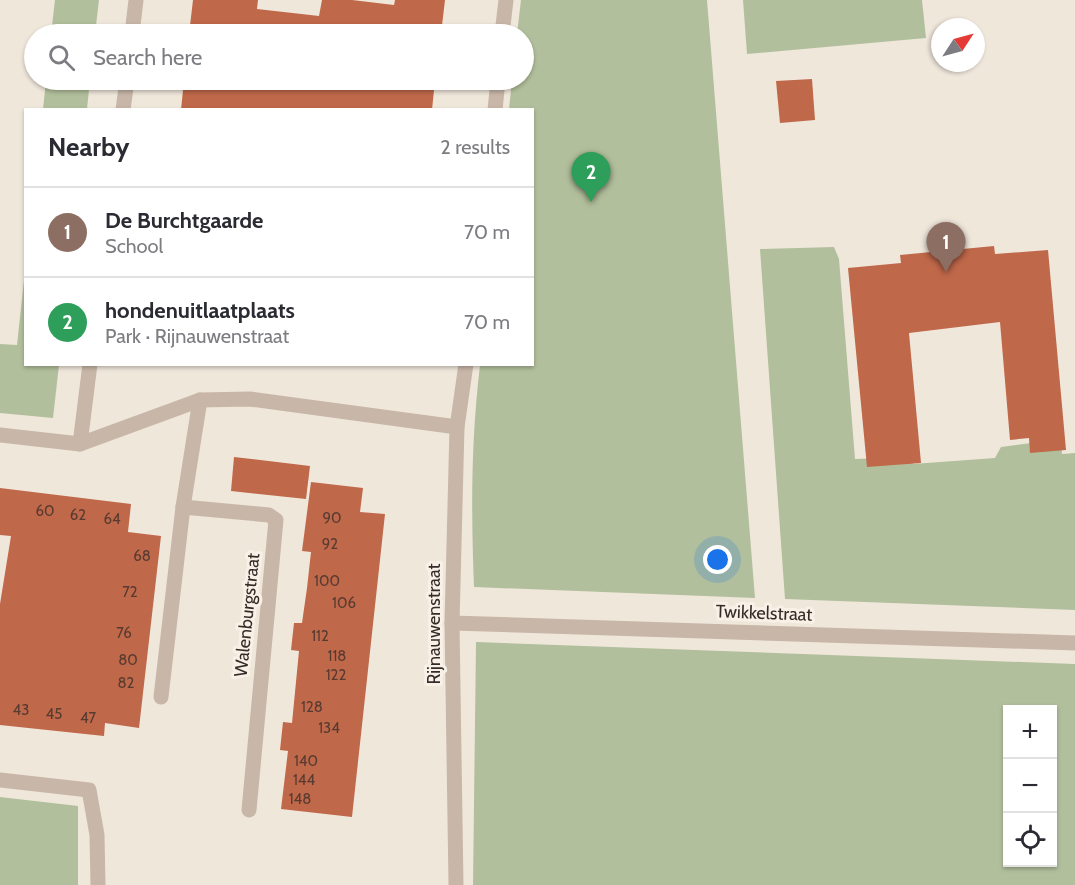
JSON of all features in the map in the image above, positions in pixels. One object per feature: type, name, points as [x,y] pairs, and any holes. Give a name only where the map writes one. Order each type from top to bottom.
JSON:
[{"type":"street","points":[[133,24],[136,0]]},
{"type":"street","points":[[503,24],[506,0]]},
{"type":"street","points":[[123,108],[126,90]]},
{"type":"street","points":[[495,108],[497,90]]},
{"type":"street","points":[[80,444],[90,366]]},
{"type":"street","name":"Rijnauwenstraat","points":[[456,885],[452,623],[457,427],[466,366]]},
{"type":"street","points":[[0,435],[80,444],[200,400],[250,399],[457,427]]},
{"type":"street","points":[[161,697],[183,507],[200,400]]},
{"type":"street","name":"Walenburgstraat","points":[[183,507],[269,515],[276,520],[249,810]]},
{"type":"street","name":"Twikkelstraat","points":[[452,623],[1075,643]]},
{"type":"street","points":[[0,780],[89,790],[97,835],[98,885]]},
{"type":"green space","points":[[55,0],[99,0],[96,24],[52,24]]},
{"type":"green space","points":[[521,0],[707,0],[755,598],[474,587],[472,476],[480,366],[534,366],[534,108],[509,108],[511,90],[534,90],[534,24],[518,24]]},
{"type":"green space","points":[[743,0],[922,0],[926,38],[747,54]]},
{"type":"green space","points":[[45,90],[89,90],[87,108],[43,108]]},
{"type":"green space","points":[[834,247],[839,259],[855,459],[911,457],[913,464],[995,458],[1001,447],[1061,439],[1062,454],[1075,453],[1075,610],[785,599],[760,249]]},
{"type":"green space","points":[[24,280],[24,366],[59,366],[53,418],[0,413],[0,344],[17,345]]},
{"type":"green space","points":[[476,642],[1075,664],[1075,885],[473,885]]},
{"type":"green space","points":[[0,797],[78,806],[78,885],[0,885]]},
{"type":"building","points":[[193,0],[258,0],[257,9],[319,16],[322,0],[352,0],[394,5],[395,0],[445,0],[442,24],[190,24]]},
{"type":"building","points":[[812,79],[815,120],[780,123],[776,81]]},
{"type":"building","points":[[183,90],[434,90],[432,108],[181,108]]},
{"type":"building","points":[[994,246],[995,254],[1048,250],[1066,450],[1030,453],[1029,438],[1010,440],[1000,322],[909,333],[921,463],[867,467],[848,268],[901,263],[900,255]]},
{"type":"building","points":[[234,457],[310,466],[306,499],[231,491]]},
{"type":"building","points":[[311,482],[363,488],[360,512],[385,514],[352,817],[281,809],[288,751],[280,750],[283,722],[292,723],[299,651],[291,650],[294,623],[302,623],[311,552],[302,551]]},
{"type":"building","points":[[0,488],[131,504],[128,532],[161,536],[139,728],[105,723],[104,736],[0,725],[0,604],[11,536],[0,535]]},
{"type":"place","name":"hondenuitlaatplaats","points":[[591,202]]},
{"type":"place","name":"De Burchtgaarde","points":[[946,272]]}]
